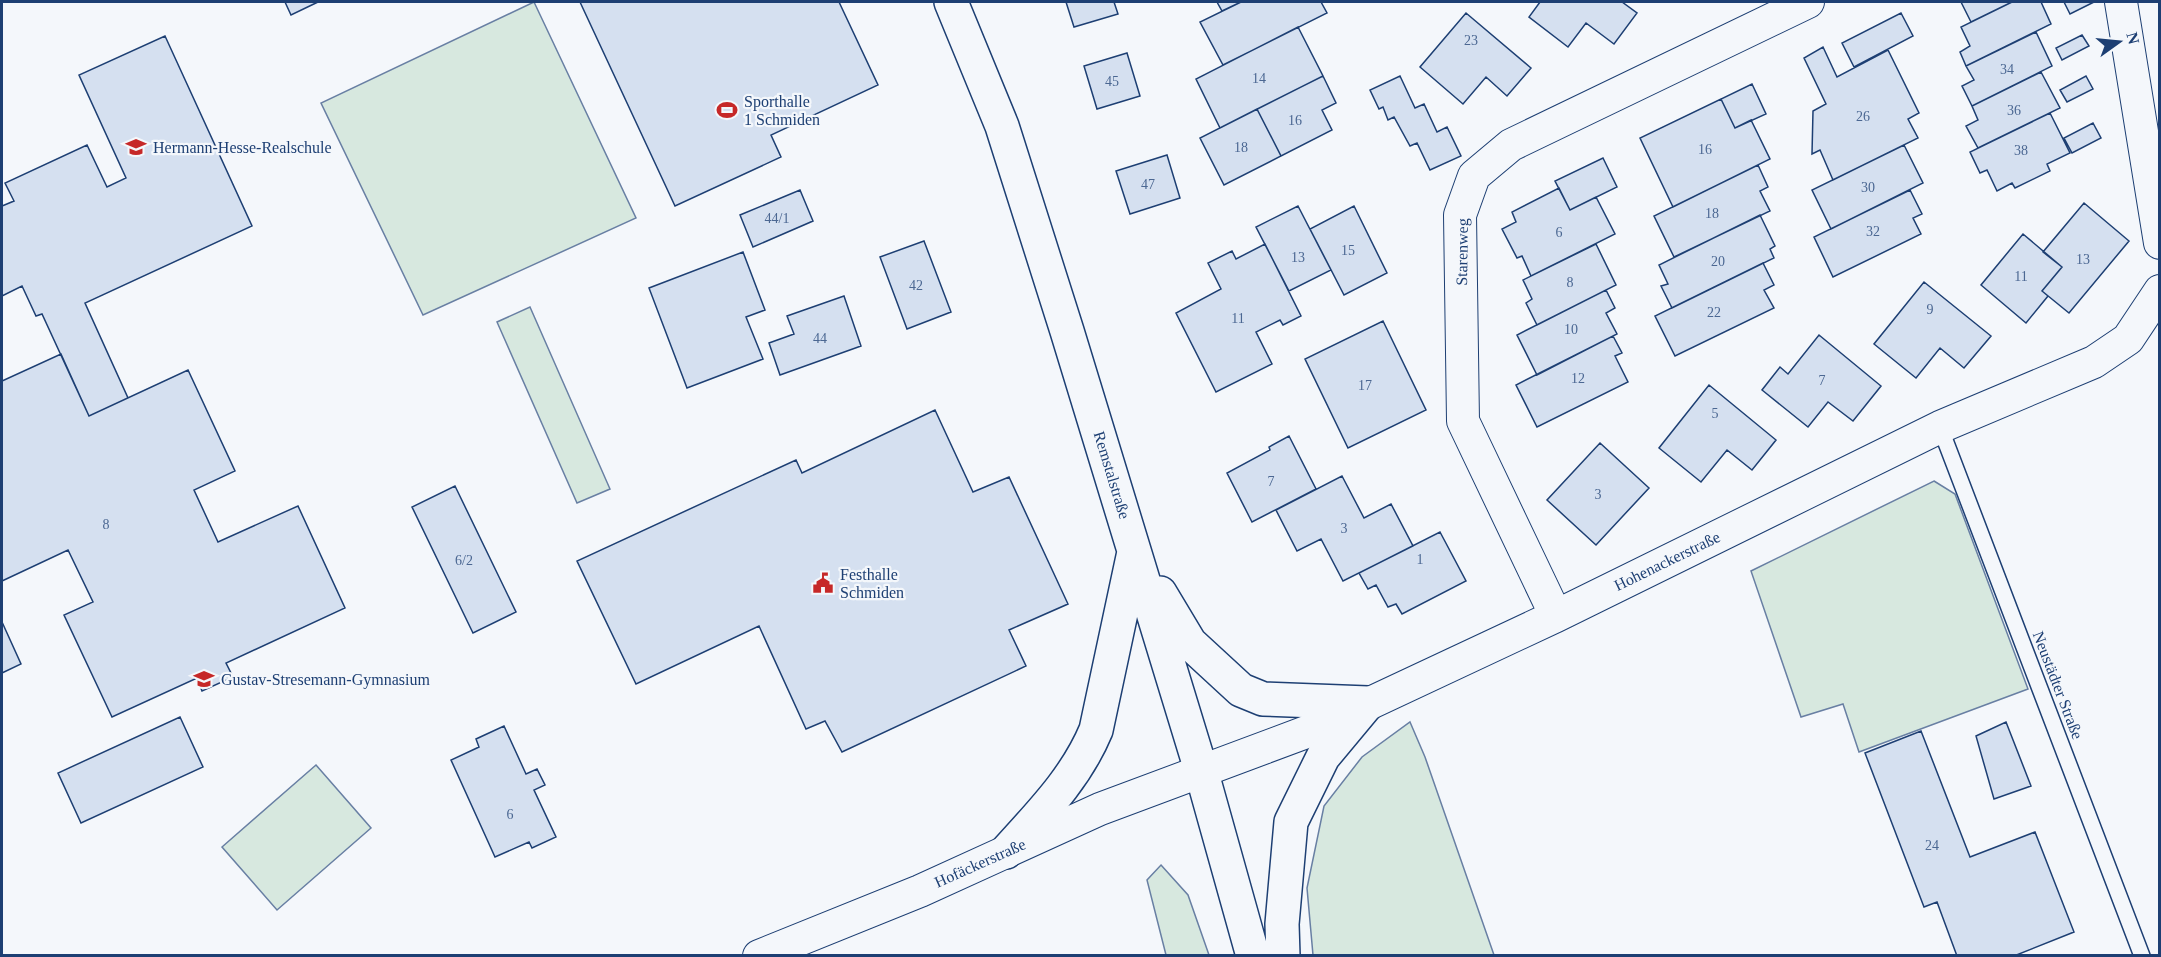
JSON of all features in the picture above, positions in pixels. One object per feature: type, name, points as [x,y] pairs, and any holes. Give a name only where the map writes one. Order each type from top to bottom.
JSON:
[{"type":"street","name":"Remstalstraße","points":[[951,2],[1002,126],[1201,770],[1253,956]]},
{"type":"street","name":"Starenweg","points":[[1556,616],[1463,421],[1460,215],[1474,176],[1511,145],[1808,2]]},
{"type":"street","points":[[2121,2],[2160,243]]},
{"type":"street","name":"Hohenackerstraße","points":[[1201,770],[1317,728],[1556,616],[1940,427],[2094,362],[2128,339],[2160,291]]},
{"type":"street","points":[[1134,551],[1190,643],[1241,690],[1263,699],[1368,703]]},
{"type":"street","points":[[1006,852],[1070,780],[1092,739],[1134,551]]},
{"type":"street","points":[[1283,956],[1282,924],[1292,822],[1323,757],[1368,703]]},
{"type":"street","name":"Hofäckerstraße","points":[[759,956],[920,891],[1100,809],[1201,770]]},
{"type":"lane","name":"Neustädter Straße","points":[[1940,427],[2142,956]]},
{"type":"shaded area","points":[[534,2],[636,218],[423,315],[321,103]]},
{"type":"shaded area","points":[[530,307],[610,489],[577,503],[497,322]]},
{"type":"shaded area","points":[[1934,481],[1955,494],[2028,689],[1859,752],[1843,704],[1801,717],[1751,571]]},
{"type":"shaded area","points":[[1410,722],[1425,757],[1494,955],[1313,955],[1307,888],[1324,806],[1362,757]]},
{"type":"shaded area","points":[[316,765],[371,828],[277,910],[222,847]]},
{"type":"shaded area","points":[[1161,865],[1188,895],[1209,955],[1166,955],[1147,880]]},
{"type":"building","points":[[285,2],[318,2],[291,15]]},
{"type":"building","name":"Sporthalle 1 Schmiden","points":[[580,2],[839,2],[878,85],[771,135],[781,157],[675,206]]},
{"type":"building","points":[[1066,2],[1114,2],[1118,14],[1074,27]]},
{"type":"building","points":[[1217,2],[1241,2],[1222,11]]},
{"type":"building","points":[[1241,2],[1321,2],[1327,13],[1223,65],[1200,22]]},
{"type":"building","points":[[1540,2],[1622,2],[1637,13],[1614,44],[1586,23],[1568,47],[1529,17]]},
{"type":"building","points":[[1961,2],[2012,2],[1971,22]]},
{"type":"building","points":[[2012,2],[2041,2],[2051,24],[1966,66],[1960,52],[1970,46],[1961,27]]},
{"type":"building","points":[[2064,2],[2094,2],[2070,14]]},
{"type":"building","points":[[1466,13],[1531,68],[1507,96],[1486,77],[1463,104],[1420,67]]},
{"type":"building","points":[[1901,13],[1913,36],[1854,67],[1842,43]]},
{"type":"building","points":[[1298,27],[1323,76],[1220,128],[1196,79]]},
{"type":"building","points":[[2036,32],[2052,66],[1972,106],[1962,86],[1974,80],[1966,66]]},
{"type":"building","points":[[2082,35],[2089,46],[2062,60],[2056,48]]},
{"type":"building","points":[[165,36],[252,226],[85,303],[128,398],[89,416],[42,314],[36,316],[22,286],[2,296],[2,206],[14,201],[5,183],[87,145],[107,187],[126,178],[79,75]]},
{"type":"building","points":[[1823,47],[1837,77],[1888,50],[1919,113],[1908,119],[1918,138],[1833,180],[1820,150],[1812,154],[1813,111],[1826,104],[1804,58]]},
{"type":"building","points":[[1127,53],[1140,96],[1097,109],[1084,66]]},
{"type":"building","points":[[2041,72],[2060,108],[1978,148],[1966,126],[1978,120],[1972,106]]},
{"type":"building","points":[[1323,76],[1336,103],[1322,110],[1332,130],[1281,156],[1257,109]]},
{"type":"building","points":[[1400,76],[1415,108],[1424,104],[1437,132],[1447,127],[1461,156],[1430,170],[1417,143],[1410,146],[1394,117],[1388,120],[1383,107],[1379,109],[1370,90]]},
{"type":"building","points":[[2086,76],[2093,89],[2067,102],[2060,90]]},
{"type":"building","points":[[1752,84],[1766,114],[1735,128],[1721,99]]},
{"type":"building","points":[[1721,99],[1735,128],[1751,120],[1770,159],[1673,207],[1640,138]]},
{"type":"building","points":[[1257,109],[1281,156],[1224,185],[1200,138]]},
{"type":"building","points":[[2050,113],[2070,153],[2047,164],[2050,171],[2015,188],[2012,183],[1997,191],[1987,170],[1980,173],[1970,152]]},
{"type":"building","points":[[2093,123],[2101,138],[2072,153],[2064,138]]},
{"type":"building","points":[[1904,145],[1923,183],[1831,229],[1812,190]]},
{"type":"building","points":[[1167,155],[1180,198],[1130,214],[1116,171]]},
{"type":"building","points":[[1603,158],[1617,187],[1570,210],[1555,181]]},
{"type":"building","points":[[1758,165],[1768,187],[1760,191],[1770,211],[1674,257],[1654,216]]},
{"type":"building","points":[[1559,188],[1570,210],[1596,197],[1615,234],[1531,276],[1522,256],[1517,258],[1502,229],[1516,222],[1512,212]]},
{"type":"building","points":[[800,190],[813,221],[753,247],[740,215]]},
{"type":"building","points":[[1910,190],[1922,214],[1913,218],[1921,234],[1833,277],[1814,237]]},
{"type":"building","points":[[2084,203],[2129,241],[2069,313],[2042,291],[2062,267],[2043,252]]},
{"type":"building","points":[[1298,206],[1331,270],[1289,291],[1256,227]]},
{"type":"building","points":[[1354,206],[1387,273],[1344,295],[1310,229]]},
{"type":"building","points":[[1760,215],[1775,246],[1770,249],[1774,258],[1672,308],[1661,286],[1668,284],[1659,265]]},
{"type":"building","points":[[2023,234],[2062,267],[2042,291],[2048,296],[2026,323],[1981,285]]},
{"type":"building","points":[[924,241],[951,312],[907,329],[880,257]]},
{"type":"building","points":[[1265,244],[1301,316],[1283,325],[1280,320],[1256,332],[1272,364],[1216,392],[1176,313],[1221,289],[1208,263],[1232,251],[1236,259]]},
{"type":"building","points":[[1596,244],[1616,285],[1537,325],[1526,303],[1532,299],[1523,280]]},
{"type":"building","points":[[743,252],[765,310],[746,317],[763,359],[687,388],[649,288]]},
{"type":"building","points":[[1763,263],[1774,285],[1764,290],[1774,308],[1675,356],[1655,316]]},
{"type":"building","points":[[1924,282],[1991,336],[1964,368],[1940,348],[1916,378],[1874,344]]},
{"type":"building","points":[[1606,290],[1615,308],[1606,313],[1617,334],[1537,375],[1517,335]]},
{"type":"building","points":[[844,296],[861,346],[780,375],[769,343],[794,334],[787,316]]},
{"type":"building","points":[[1383,321],[1426,410],[1348,448],[1305,359]]},
{"type":"building","points":[[1819,335],[1881,386],[1853,421],[1828,402],[1808,427],[1762,390],[1780,367],[1788,374]]},
{"type":"building","points":[[1613,336],[1622,353],[1615,356],[1628,382],[1537,427],[1516,385]]},
{"type":"building","points":[[61,354],[89,416],[188,370],[235,471],[194,490],[218,542],[298,506],[345,608],[226,663],[233,677],[202,691],[197,678],[112,717],[64,615],[93,602],[68,550],[2,581],[2,381]]},
{"type":"building","points":[[1709,385],[1776,440],[1752,470],[1727,450],[1701,482],[1659,448]]},
{"type":"building","name":"Festhalle Schmiden","points":[[935,410],[973,492],[1009,477],[1068,604],[1009,630],[1026,666],[842,752],[825,721],[806,729],[759,626],[636,684],[577,561],[796,460],[802,473]]},
{"type":"building","points":[[1289,436],[1316,489],[1252,522],[1227,473],[1270,450],[1269,447]]},
{"type":"building","points":[[1600,443],[1649,488],[1596,545],[1547,500]]},
{"type":"building","points":[[1342,476],[1364,518],[1391,504],[1413,546],[1343,581],[1321,539],[1297,551],[1276,510]]},
{"type":"building","points":[[455,486],[516,612],[473,633],[412,507]]},
{"type":"building","points":[[1440,532],[1466,581],[1402,614],[1396,604],[1388,607],[1376,585],[1368,589],[1359,573]]},
{"type":"building","points":[[2,622],[21,664],[2,673]]},
{"type":"building","points":[[180,717],[203,767],[81,823],[58,773]]},
{"type":"building","points":[[2006,722],[2031,786],[1994,799],[1976,736]]},
{"type":"building","points":[[504,726],[526,774],[537,769],[545,785],[534,790],[556,837],[532,848],[529,842],[495,857],[451,760],[479,747],[476,739]]},
{"type":"building","points":[[1921,731],[1970,857],[2035,832],[2074,932],[2014,956],[1957,956],[1937,902],[1924,907],[1865,753]]},
{"type":"place","name":"Sporthalle 1 Schmiden","points":[[727,110]]},
{"type":"place","name":"Hermann-Hesse-Realschule","points":[[136,147]]},
{"type":"place","name":"Festhalle Schmiden","points":[[823,583]]},
{"type":"place","name":"Gustav-Stresemann-Gymnasium","points":[[204,679]]}]
